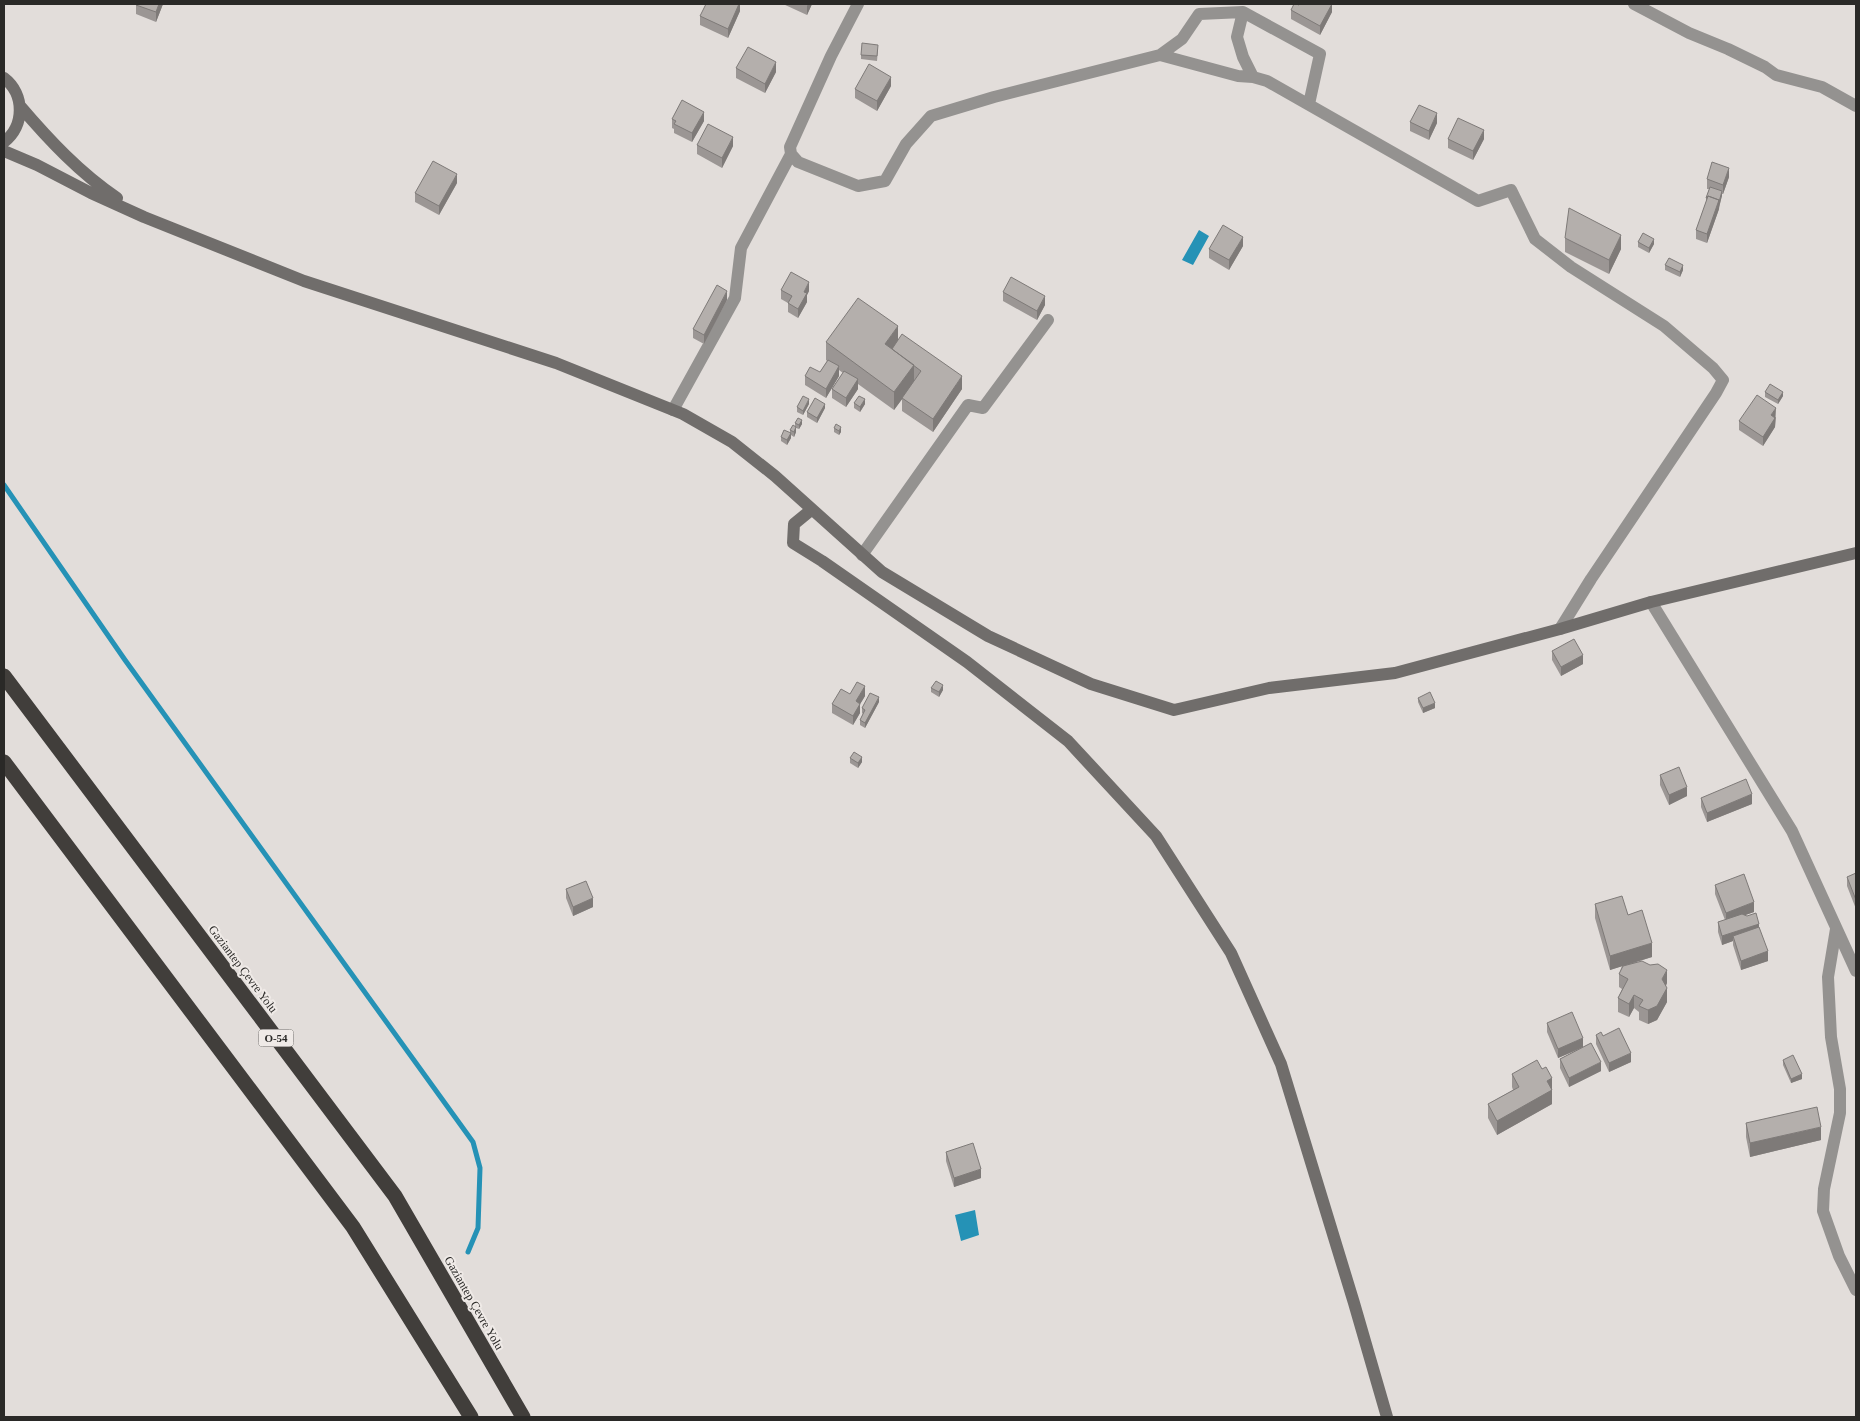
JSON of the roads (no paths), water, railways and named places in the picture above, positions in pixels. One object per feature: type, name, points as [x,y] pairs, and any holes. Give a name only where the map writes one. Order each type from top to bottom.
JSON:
[{"type":"highway","name":"Gaziantep Çevre Yolu","points":[[4,676],[395,1196],[524,1417]]},
{"type":"highway","points":[[4,762],[353,1227],[471,1417]]},
{"type":"street","points":[[858,4],[831,56],[790,147],[791,154],[798,162],[858,186],[885,181],[906,144],[931,116],[994,97],[1160,54],[1182,39],[1199,14],[1242,12],[1320,54],[1309,104]]},
{"type":"street","points":[[1634,4],[1689,33],[1765,67],[1776,75],[1822,87],[1856,106]]},
{"type":"street","points":[[1242,12],[1238,37],[1243,57],[1253,77]]},
{"type":"street","points":[[1160,54],[1238,76],[1253,77],[1267,81],[1478,201],[1511,190],[1536,239],[1572,267],[1664,326],[1713,368],[1723,380],[1716,394],[1591,579],[1560,629]]},
{"type":"street","points":[[4,78],[17,93],[20,106],[20,119],[14,131],[4,142]]},
{"type":"street","points":[[20,106],[49,140],[102,188],[144,217]]},
{"type":"street","points":[[4,151],[144,217],[304,281],[556,363],[673,410],[732,442],[775,476],[882,572],[988,636],[1091,684],[1174,710],[1269,688],[1394,673],[1560,629],[1652,602],[1856,553]]},
{"type":"street","points":[[673,410],[735,298],[742,248],[791,154]]},
{"type":"street","points":[[862,555],[968,405],[984,408],[1048,320]]},
{"type":"street","points":[[811,510],[794,524],[793,543],[822,561],[967,662],[1068,741],[1162,844],[1231,953],[1281,1064],[1387,1417]]},
{"type":"street","points":[[1652,602],[1792,831],[1856,971]]},
{"type":"street","points":[[1836,930],[1828,978],[1831,1037],[1840,1089],[1840,1113],[1824,1189],[1823,1211],[1839,1256],[1856,1290]]},
{"type":"water","points":[[1199,230],[1209,236],[1193,265],[1182,260]]},
{"type":"water","points":[[975,1210],[979,1235],[961,1241],[955,1215]]},
{"type":"waterway","points":[[4,485],[125,660],[473,1142],[480,1168],[478,1228],[468,1252]]}]
